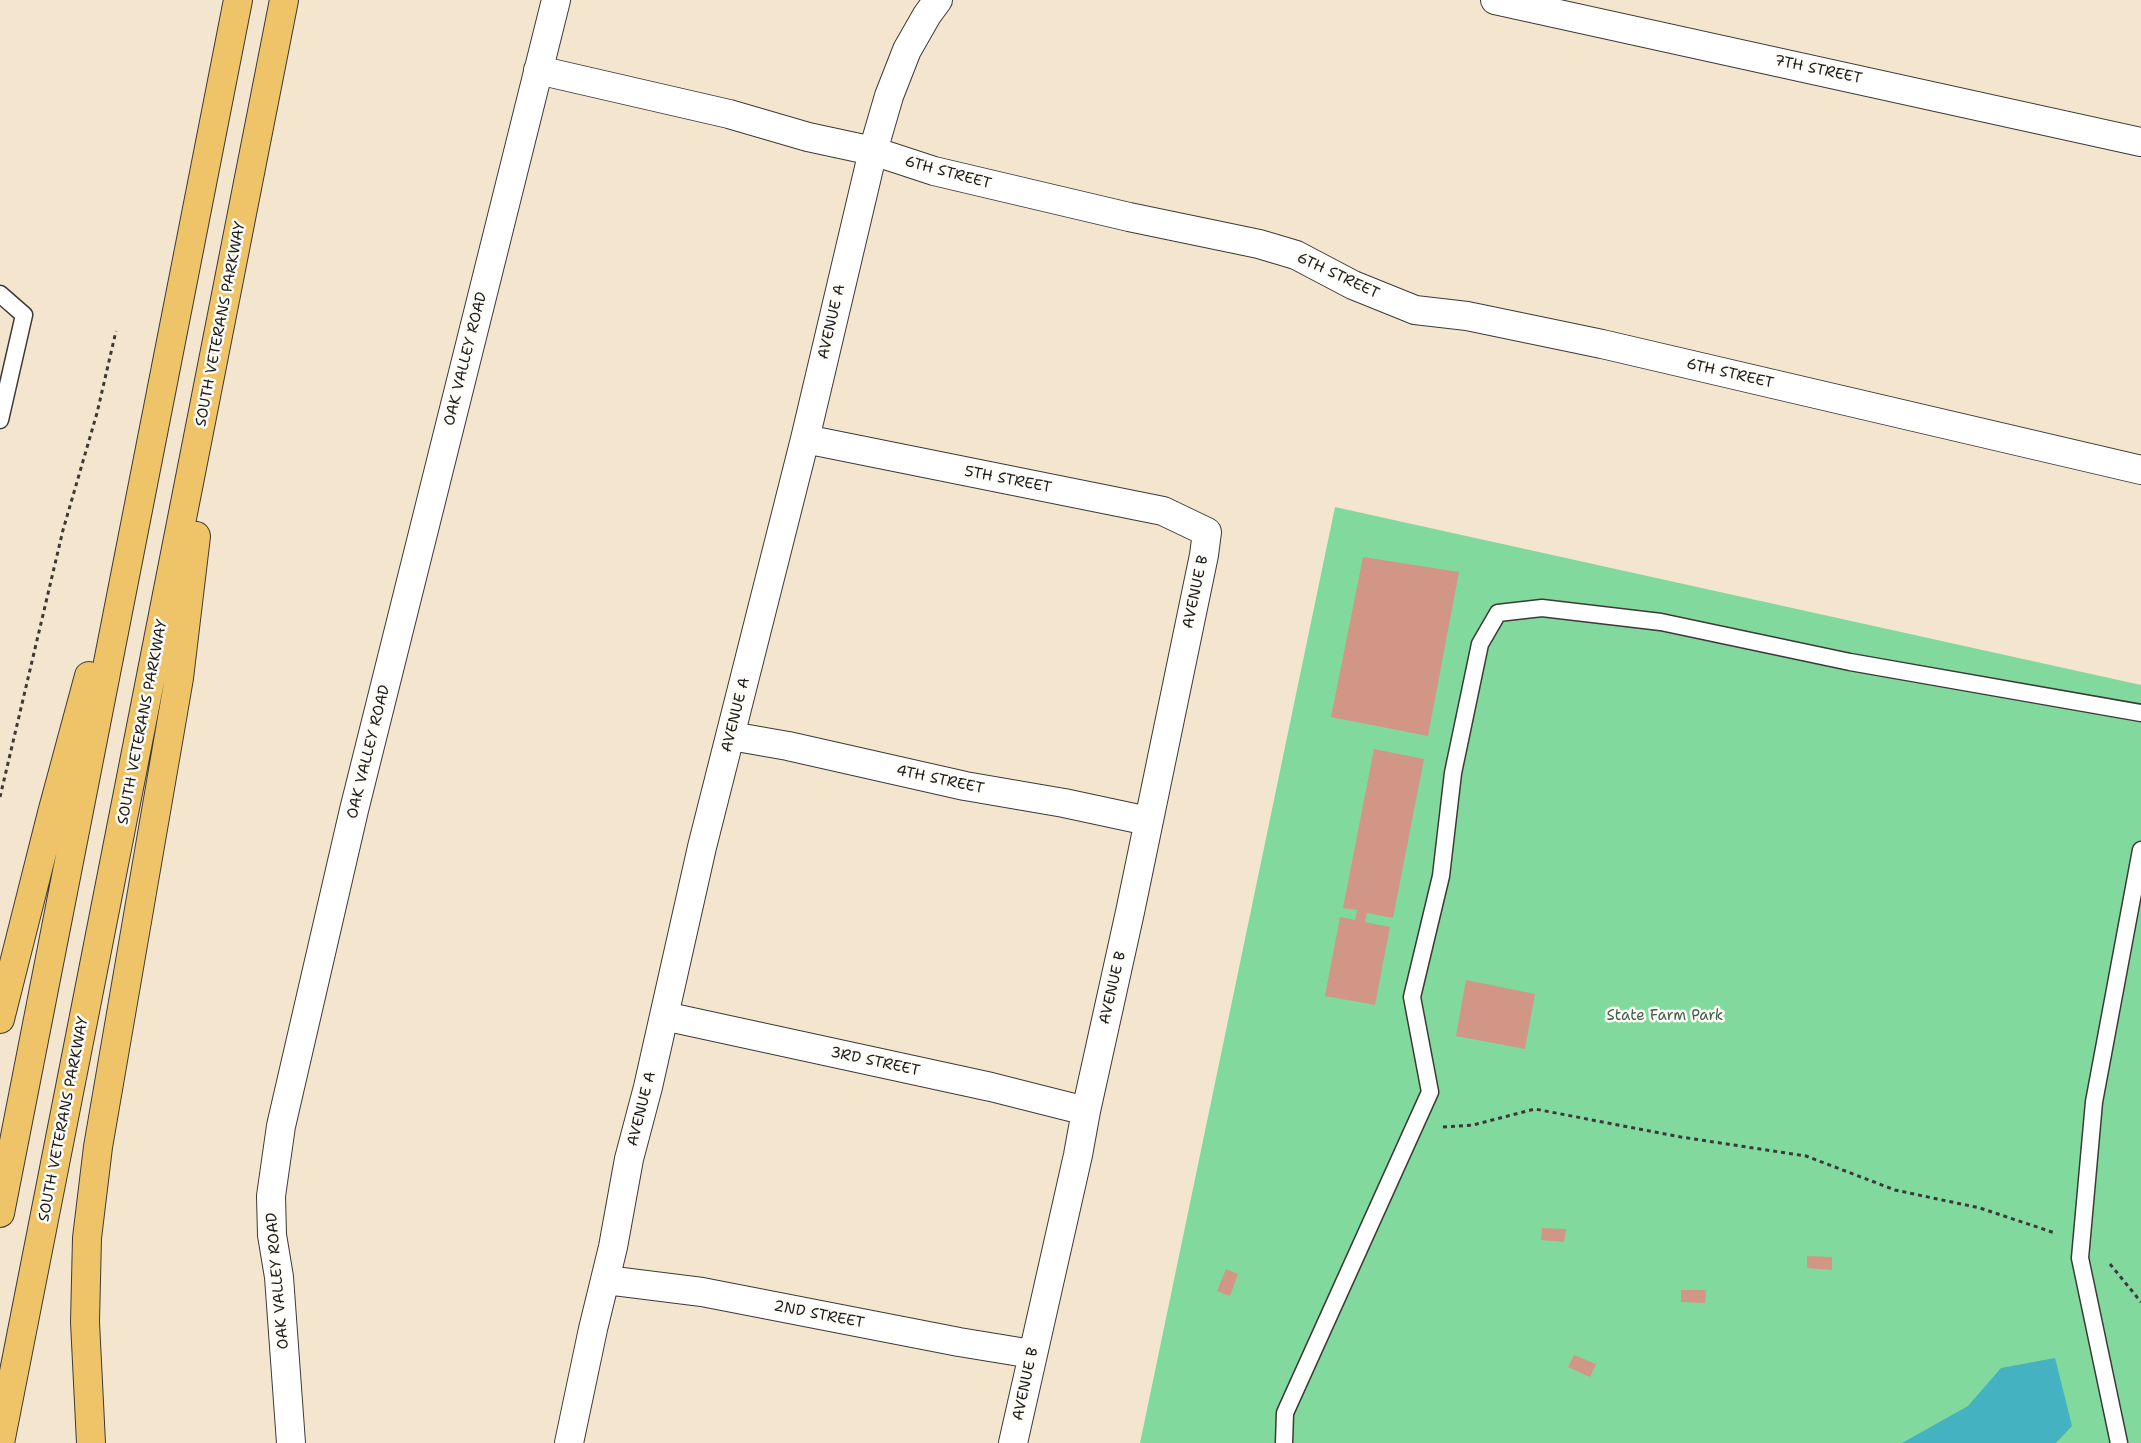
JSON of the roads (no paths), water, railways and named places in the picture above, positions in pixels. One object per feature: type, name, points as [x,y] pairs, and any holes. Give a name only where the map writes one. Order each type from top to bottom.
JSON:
[{"type":"highway","points":[[0,1213],[238,0]]},
{"type":"highway","name":"SOUTH VETERANS PARKWAY","points":[[0,1443],[284,0]]},
{"type":"highway","points":[[91,1443],[86,1322],[88,1229],[98,1147],[180,678],[221,326]]},
{"type":"highway","points":[[0,1019],[52,813],[151,445]]},
{"type":"street","name":"OAK VALLEY ROAD","points":[[291,1443],[279,1277],[272,1234],[271,1196],[281,1126],[354,810],[556,0]]},
{"type":"street","name":"AVENUE A","points":[[569,1443],[593,1329],[606,1280],[629,1159],[648,1088],[702,847],[731,736],[775,550],[805,439],[873,151],[889,96],[907,50],[938,0]]},
{"type":"street","name":"7TH STREET","points":[[1496,0],[2141,142]]},
{"type":"street","name":"6TH STREET","points":[[538,70],[729,114],[808,137],[873,151],[944,174],[1128,217],[1259,244],[1296,255],[1353,285],[1415,310],[1467,316],[1602,344],[2141,470]]},
{"type":"street","name":"5TH STREET","points":[[805,439],[1163,511],[1207,532]]},
{"type":"street","name":"AVENUE B","points":[[1013,1443],[1078,1155],[1204,555],[1207,532]]},
{"type":"street","name":"4TH STREET","points":[[731,736],[788,746],[965,786],[1064,803],[1148,821]]},
{"type":"street","name":"3RD STREET","points":[[664,1016],[991,1087],[1086,1111]]},
{"type":"street","name":"2ND STREET","points":[[606,1280],[702,1292],[959,1342],[1032,1354]]},
{"type":"lane","points":[[0,294],[24,316],[0,420]]},
{"type":"lane","points":[[1284,1443],[1285,1413],[1430,1092],[1412,997],[1440,876],[1454,773],[1480,644],[1498,613],[1542,608],[1661,622],[1850,662],[2141,713]]},
{"type":"lane","points":[[2119,1443],[2080,1258],[2094,1102],[2141,850]]},
{"type":"water","points":[[2055,1358],[2072,1426],[2056,1443],[1902,1443],[1968,1406],[2001,1368]]},
{"type":"park label","name":"State Farm Park","points":[[1665,1016]]}]
